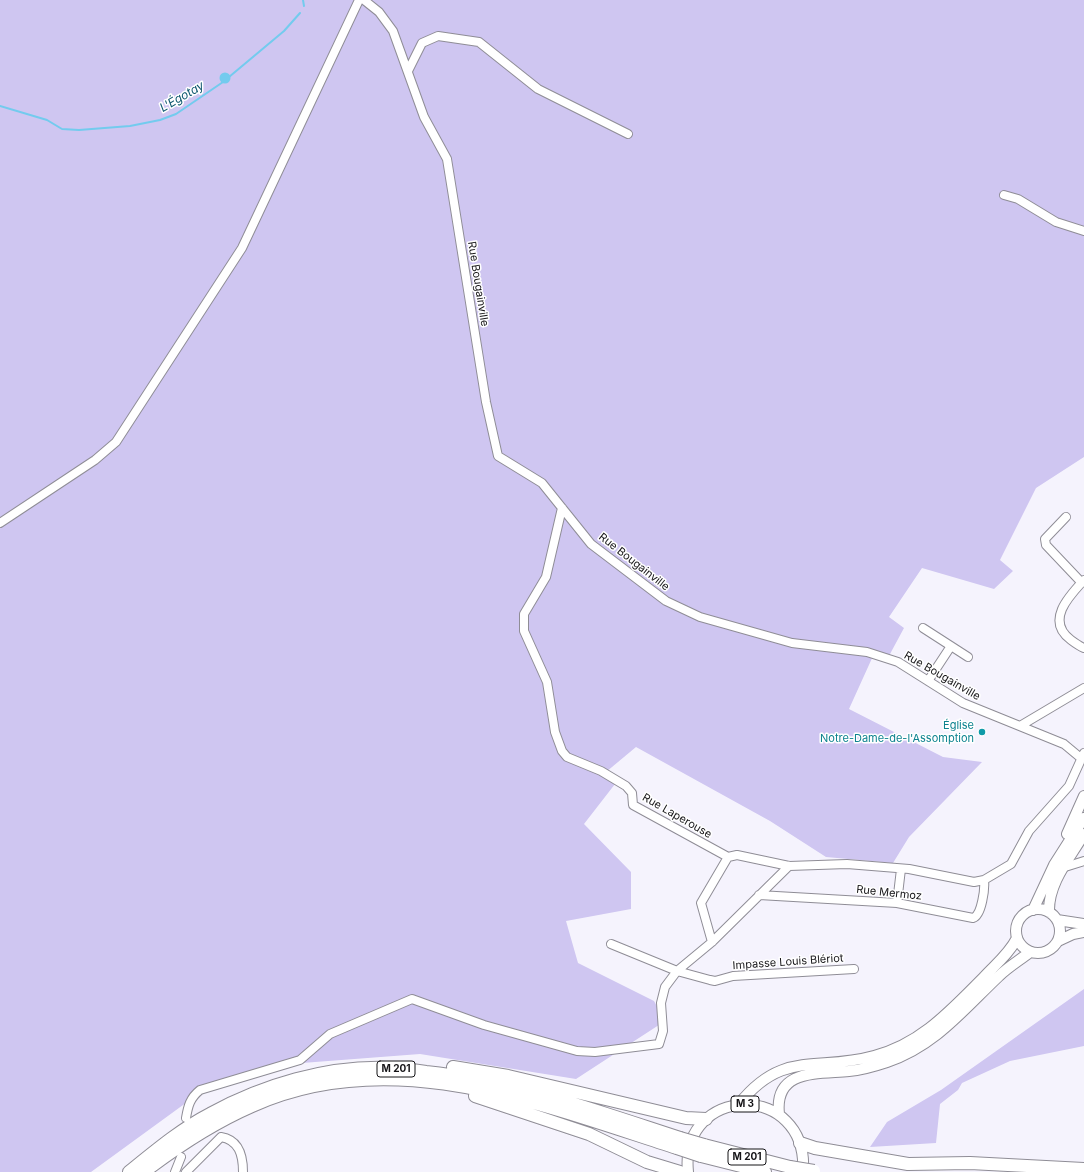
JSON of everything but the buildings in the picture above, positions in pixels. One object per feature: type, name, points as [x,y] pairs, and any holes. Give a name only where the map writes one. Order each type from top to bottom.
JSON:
[{"type":"highway","points":[[387,1068],[454,1067],[474,1070],[561,1088],[686,1118],[706,1119]]},
{"type":"highway","name":"M 201","points":[[129,1172],[187,1128],[210,1114],[249,1095],[286,1082],[325,1073],[356,1069],[387,1068],[452,1075],[505,1084],[558,1098],[679,1143],[765,1172]]},
{"type":"highway","name":"M 201","points":[[144,1172],[191,1138],[253,1105],[290,1092],[341,1082],[400,1079],[466,1087],[504,1094],[679,1143]]},
{"type":"highway","points":[[341,1082],[405,1084],[445,1089],[474,1095],[589,1134],[647,1162],[680,1172]]},
{"type":"highway","points":[[800,1142],[815,1148],[908,1164],[970,1163],[1084,1170]]},
{"type":"highway","name":"M 201","points":[[702,1151],[813,1172]]},
{"type":"highway","points":[[1057,1172],[1084,1170]]},
{"type":"main road","points":[[1054,865],[1084,796]]},
{"type":"main road","name":"M 3","points":[[739,1104],[755,1085],[782,1070],[808,1064],[861,1060],[889,1052],[920,1036],[938,1023],[1005,956],[1017,938],[1016,930],[1018,922],[1023,916],[1033,910],[1054,865],[1084,818]]},
{"type":"main road","points":[[1049,912],[1052,890],[1084,834]]},
{"type":"main road","points":[[1065,867],[1084,839]]},
{"type":"main road","points":[[1033,910],[1049,912],[1057,920],[1059,927],[1058,941]]},
{"type":"main road","points":[[1057,920],[1084,924]]},
{"type":"main road","points":[[1017,938],[1020,944],[1030,952],[1043,953],[1054,946],[1058,941],[1073,934],[1084,932]]},
{"type":"main road","points":[[779,1114],[779,1095],[791,1081],[808,1074],[866,1068],[889,1062],[910,1053],[930,1041],[948,1027],[1002,973],[1030,952]]},
{"type":"main road","name":"M 3","points":[[688,1172],[686,1160],[689,1145],[696,1131],[706,1119],[716,1112],[739,1104],[760,1106],[779,1114],[792,1127],[800,1142],[804,1158],[813,1172]]},
{"type":"street","points":[[0,523],[95,460],[116,442],[242,248],[359,0]]},
{"type":"street","name":"Rue Bougainville","points":[[364,0],[379,12],[393,30],[424,117],[447,159],[486,402],[498,456],[542,483],[591,544],[653,593],[680,608],[700,617],[792,643],[875,654],[898,662],[962,703],[1064,744],[1083,756]]},
{"type":"street","points":[[408,71],[422,43],[438,36],[478,42],[538,89],[628,134]]},
{"type":"street","points":[[1004,195],[1018,199],[1056,222],[1084,231]]},
{"type":"street","name":"Rue Laperouse","points":[[562,508],[546,577],[534,599],[527,608],[523,622],[524,632],[547,682],[556,732],[562,751],[567,757],[601,771],[626,786],[632,793],[633,805],[728,857],[737,855],[789,866],[847,864],[901,869],[974,882],[984,880]]},
{"type":"street","points":[[1066,517],[1045,538],[1046,545],[1083,581],[1065,602],[1059,615],[1060,626],[1066,636],[1084,648]]},
{"type":"street","points":[[923,628],[968,657]]},
{"type":"street","points":[[928,681],[951,646]]},
{"type":"street","points":[[1020,726],[1084,688]]},
{"type":"street","points":[[984,880],[1011,864],[1029,831],[1069,786],[1083,756]]},
{"type":"street","points":[[712,942],[702,903],[728,857]]},
{"type":"street","points":[[1065,867],[1084,861]]},
{"type":"street","points":[[186,1118],[188,1106],[193,1095],[200,1090],[300,1060],[330,1034],[412,999],[484,1025],[577,1051],[595,1052],[659,1044],[663,1031],[661,1003],[665,987],[678,971],[712,942],[789,866]]},
{"type":"street","points":[[897,903],[901,869]]},
{"type":"street","name":"Rue Mermoz","points":[[759,895],[897,903],[973,918],[978,914],[985,887],[984,880]]},
{"type":"street","name":"Impasse Louis Blériot","points":[[611,944],[678,971],[715,981],[733,976],[854,969]]},
{"type":"street","points":[[186,1172],[221,1137],[229,1138],[235,1142],[239,1149],[243,1172]]},
{"type":"street","points":[[175,1172],[181,1157]]},
{"type":"shaded area","points":[[0,0],[1084,0],[1084,457],[1036,488],[1000,560],[1013,571],[994,589],[922,568],[889,617],[904,628],[890,654],[873,656],[849,709],[943,757],[982,762],[909,837],[893,863],[826,857],[770,821],[636,747],[606,772],[615,784],[584,824],[631,872],[631,909],[566,921],[578,963],[654,1001],[665,1021],[576,1079],[420,1054],[289,1064],[205,1089],[91,1172],[0,1172]]},
{"type":"shaded area","points":[[1084,989],[1084,1046],[1010,1061],[962,1083],[958,1090],[940,1104],[936,1143],[870,1147],[887,1122],[941,1090]]},
{"type":"water","points":[[225,72],[229,74],[231,78],[229,82],[225,84],[221,82],[219,78],[221,74]]},
{"type":"waterway","name":"L'Égotay","points":[[303,0],[304,6]]},
{"type":"waterway","name":"L'Égotay","points":[[229,77],[284,31],[300,13]]},
{"type":"waterway","name":"L'Égotay","points":[[0,106],[47,120],[62,129],[79,130],[130,126],[160,120],[176,114],[223,82]]},
{"type":"place","name":"Église Notre-Dame-de-l'Assomption","points":[[982,732]]}]
